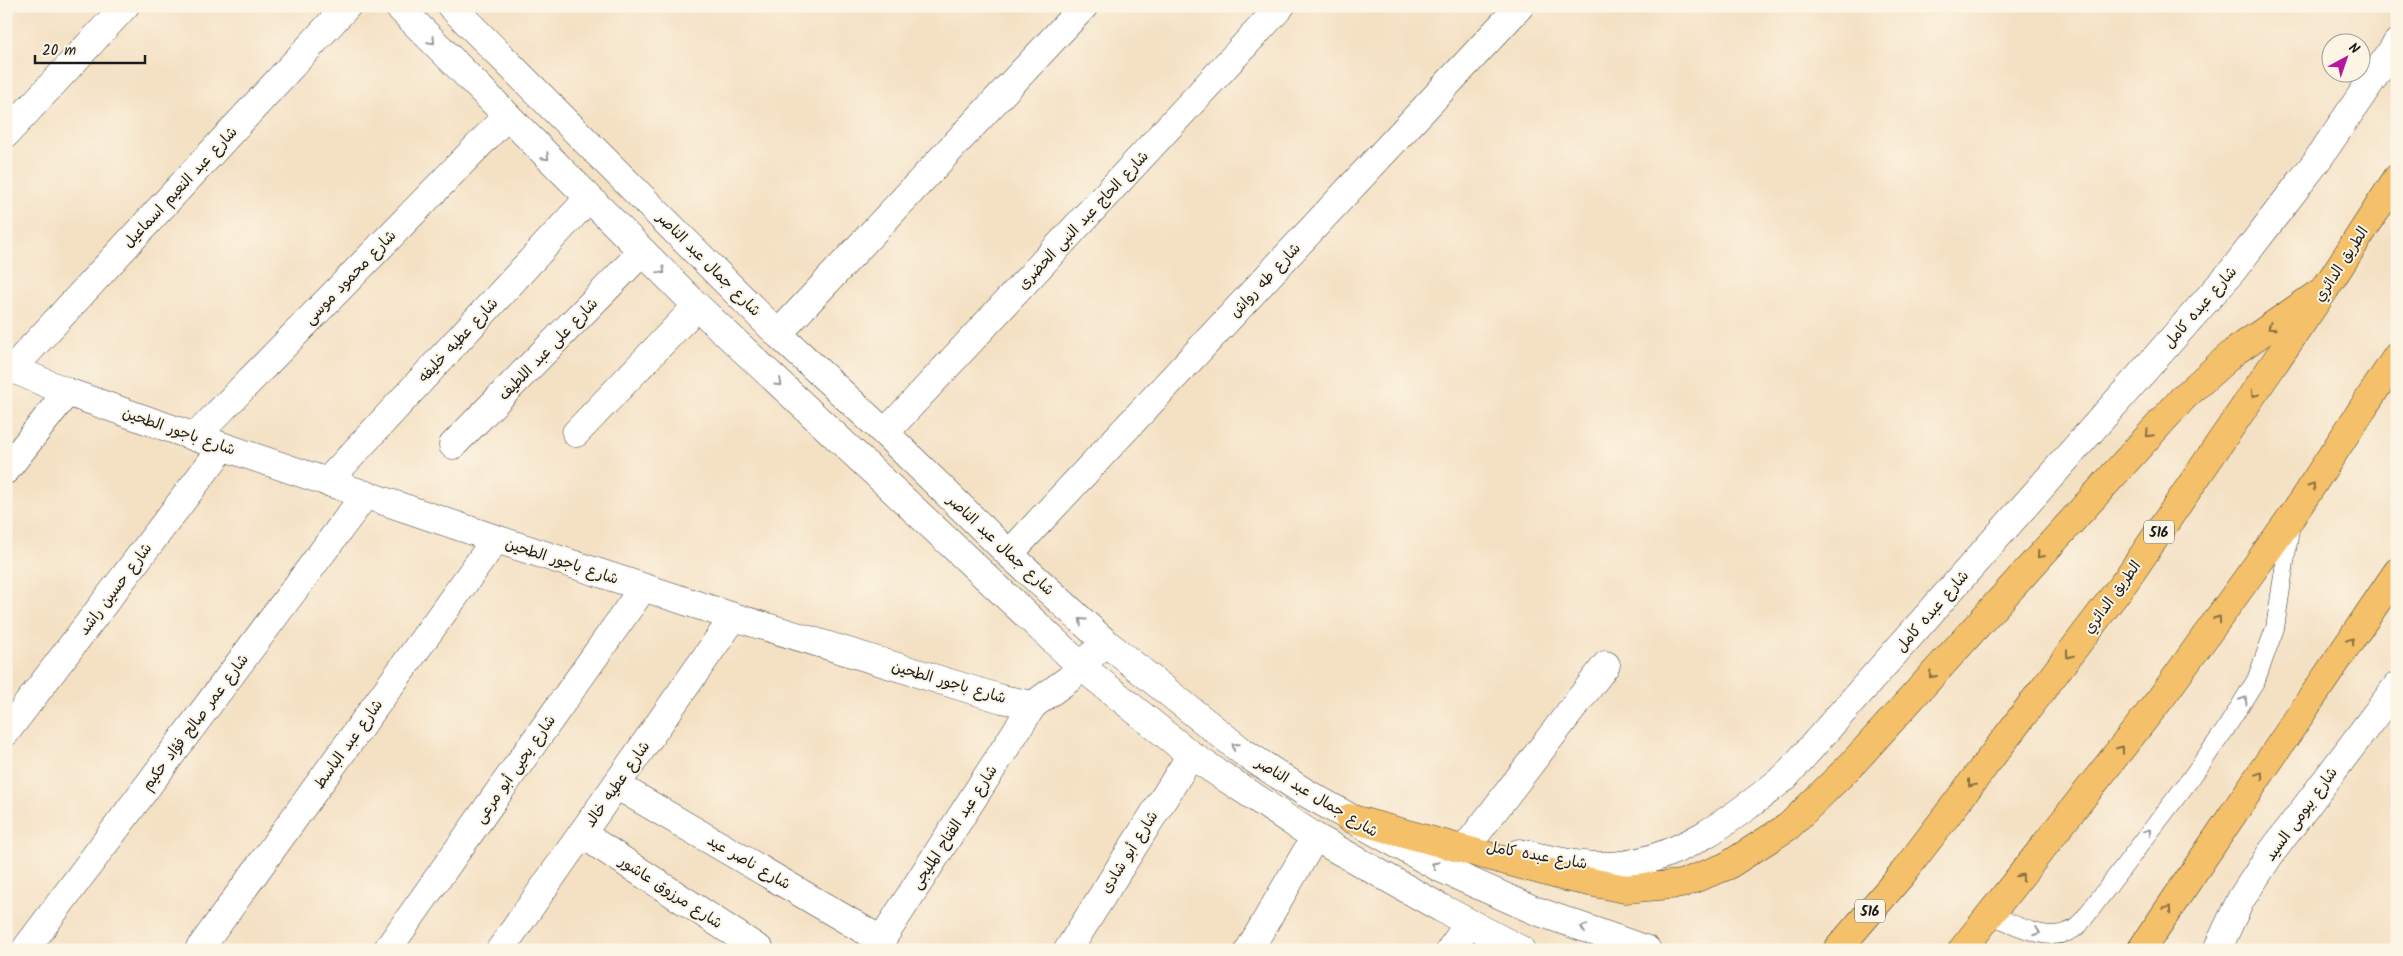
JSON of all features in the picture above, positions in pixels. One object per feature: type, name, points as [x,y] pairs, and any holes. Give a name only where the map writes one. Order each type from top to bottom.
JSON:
[{"type":"highway","name":"الطريق الدائري","points":[[1837,950],[1903,873],[2126,580],[2325,289],[2397,178]]},
{"type":"highway","points":[[1350,818],[1566,877],[1625,889],[1681,884],[1727,866],[1789,826],[1852,764],[2184,397],[2234,352],[2325,289]]},
{"type":"highway","points":[[1962,950],[2161,698],[2292,516],[2397,356]]},
{"type":"highway","points":[[2141,950],[2397,572]]},
{"type":"street","points":[[6,134],[125,6]]},
{"type":"street","name":"شارع عبد النعيم اسماعيل","points":[[9,367],[347,6]]},
{"type":"street","points":[[398,6],[506,117],[697,306],[1082,667],[1191,755],[1315,837],[1521,950]]},
{"type":"street","name":"شارع جمال عبد الناصر","points":[[451,6],[778,334],[885,433],[1009,554],[1105,642],[1243,752],[1350,818],[1440,868],[1534,910],[1647,950]]},
{"type":"street","points":[[778,334],[1084,6]]},
{"type":"street","name":"شارع الحاج عبد النبى الحضرى","points":[[885,433],[1281,6]]},
{"type":"street","name":"شارع طه رواش","points":[[1009,554],[1520,6]]},
{"type":"street","name":"شارع عبده كامل","points":[[1306,792],[1470,842],[1573,863],[1606,866],[1646,860],[1684,844],[1738,815],[1785,777],[2233,270],[2316,162],[2397,43]]},
{"type":"street","name":"شارع محمود موسى","points":[[195,437],[506,117]]},
{"type":"street","name":"شارع عطيه خليفه","points":[[327,482],[588,199]]},
{"type":"street","name":"شارع على عبد اللطيف","points":[[454,445],[642,252]]},
{"type":"street","points":[[576,433],[697,306]]},
{"type":"street","name":"شارع باجور الطحين","points":[[9,367],[67,392],[223,447],[642,588],[1002,699],[1033,705]]},
{"type":"street","points":[[6,470],[67,392]]},
{"type":"street","name":"شارع حسين راشد","points":[[6,732],[223,447]]},
{"type":"street","name":"شارع عمر صالح فؤاد حكيم","points":[[25,950],[365,495]]},
{"type":"street","name":"شارع عبد الباسط","points":[[199,950],[496,539]]},
{"type":"street","name":"شارع يحيى أبو مرعى","points":[[386,950],[642,588]]},
{"type":"street","name":"شارع عطيه خالد","points":[[500,950],[734,617]]},
{"type":"street","points":[[1033,705],[1082,667],[1105,642]]},
{"type":"street","points":[[1470,842],[1606,664]]},
{"type":"street","name":"شارع بيومى السيد","points":[[2217,950],[2241,899],[2272,853],[2397,686]]},
{"type":"street","name":"شارع عبد الفتاح المليجى","points":[[878,945],[1033,705]]},
{"type":"street","name":"شارع أبو شادى","points":[[1068,950],[1191,755]]},
{"type":"street","name":"شارع ناصر عيد","points":[[616,785],[878,945]]},
{"type":"street","name":"شارع مرزوق عاشور","points":[[582,834],[760,950]]},
{"type":"street","points":[[1249,950],[1315,837]]},
{"type":"street","points":[[1450,950],[1469,923]]},
{"type":"lane","points":[[1991,915],[2045,935],[2063,935],[2072,932],[2191,778],[2225,730],[2256,680],[2268,652],[2275,628],[2292,516]]}]
